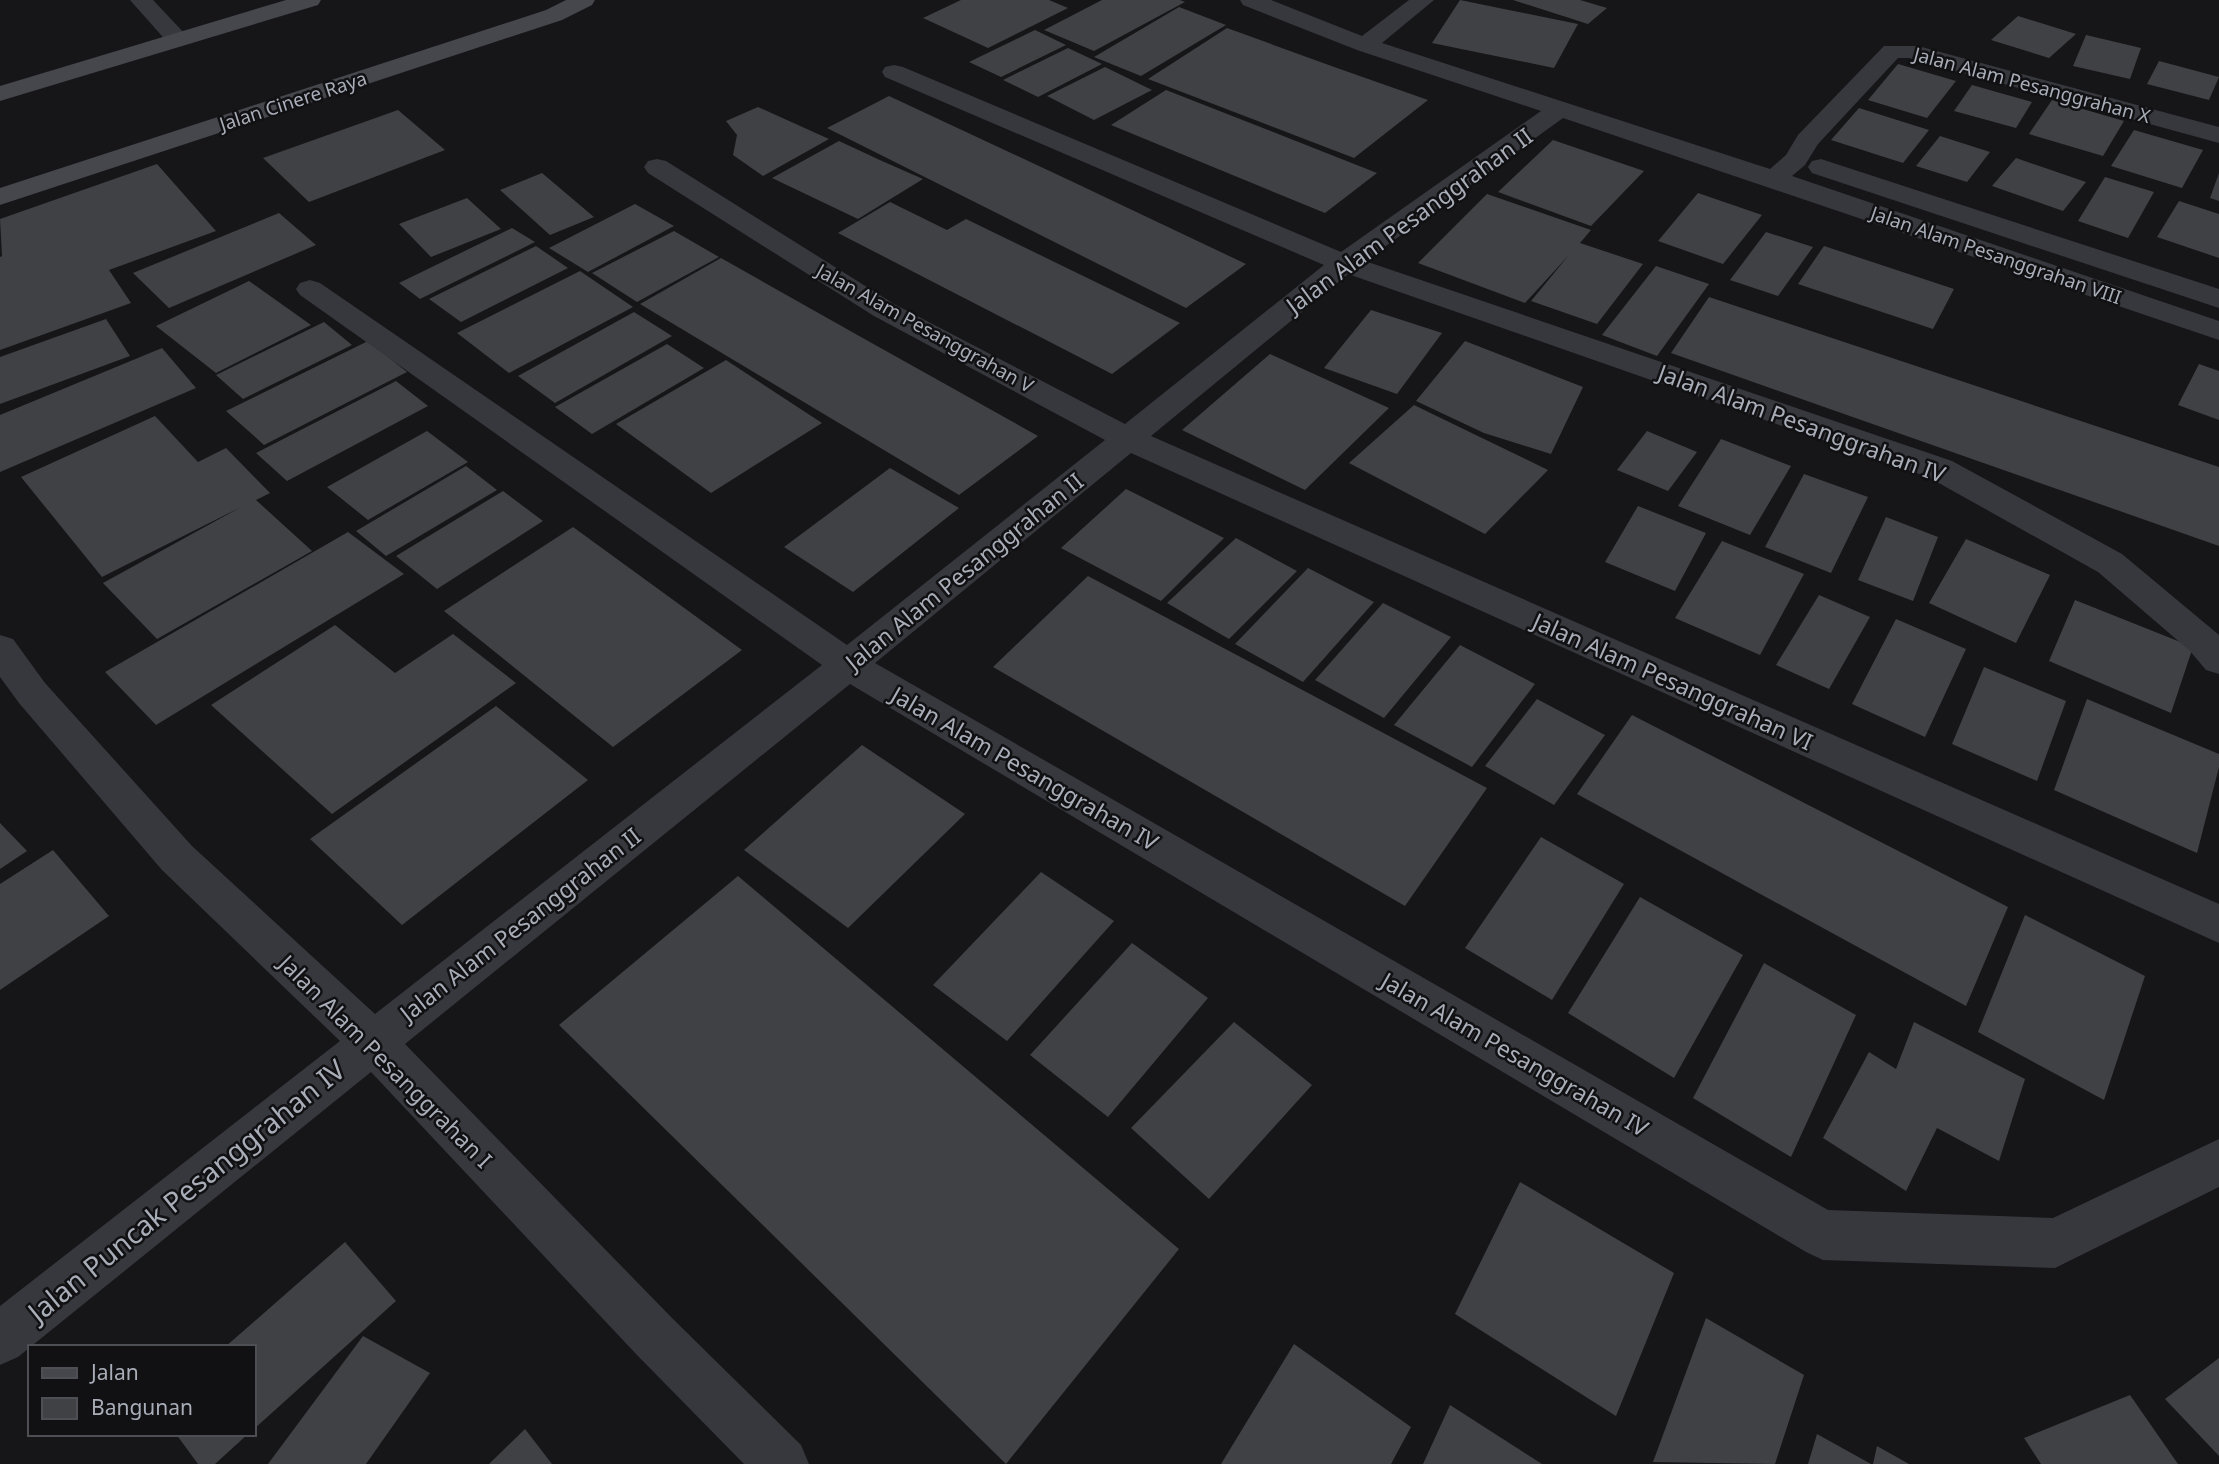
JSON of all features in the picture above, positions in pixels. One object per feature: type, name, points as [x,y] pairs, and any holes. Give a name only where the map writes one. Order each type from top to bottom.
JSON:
[{"type":"main road","points":[[0,94],[310,0]]},
{"type":"main road","name":"Jalan Cinere Raya","points":[[0,181],[539,4],[571,0]]},
{"type":"main road","name":"Jalan Cinere Raya","points":[[0,197],[554,15],[584,0]]},
{"type":"street","name":"Jalan Alam Pesanggrahan VIII","points":[[1251,0],[1365,45],[1774,179],[2219,331]]},
{"type":"street","points":[[1365,45],[1423,0]]},
{"type":"street","name":"Jalan Alam Pesanggrahan X","points":[[1774,179],[1796,159],[1807,140],[1892,51],[1898,50],[1910,51],[2219,135]]},
{"type":"street","name":"Jalan Alam Pesanggrahan IV","points":[[894,72],[1344,264],[1940,469],[2110,563],[2203,642],[2219,660]]},
{"type":"street","name":"Jalan Alam Pesanggrahan II","points":[[372,1041],[848,665],[1344,264],[1561,108]]},
{"type":"street","name":"Jalan Alam Pesanggrahan VIII","points":[[1796,159],[2219,299]]},
{"type":"street","name":"Jalan Alam Pesanggrahan V","points":[[656,167],[884,310],[1126,438]]},
{"type":"street","name":"Jalan Alam Pesanggrahan IV","points":[[310,289],[848,665],[1823,1235],[2055,1243],[2219,1162]]},
{"type":"street","name":"Jalan Alam Pesanggrahan VI","points":[[1126,438],[2219,924]]},
{"type":"street","name":"Jalan Alam Pesanggrahan I","points":[[0,649],[32,693],[177,858],[372,1041],[654,1336],[782,1464]]},
{"type":"street","name":"Jalan Puncak Pesanggrahan IV","points":[[0,1339],[372,1041]]},
{"type":"lane","points":[[141,0],[177,39]]},
{"type":"building","points":[[961,0],[1049,0],[1068,8],[988,48],[923,18]]},
{"type":"building","points":[[1102,0],[1185,2],[1094,51],[1044,30]]},
{"type":"building","points":[[1460,0],[1578,24],[1554,68],[1432,43]]},
{"type":"building","points":[[1513,0],[1580,0],[1607,8],[1588,24]]},
{"type":"building","points":[[1179,7],[1226,25],[1141,76],[1094,57]]},
{"type":"building","points":[[2018,16],[2076,34],[2049,58],[1991,40]]},
{"type":"building","points":[[1227,28],[1428,100],[1354,158],[1148,79]]},
{"type":"building","points":[[1035,30],[1066,45],[1001,77],[969,62]]},
{"type":"building","points":[[2086,35],[2141,48],[2130,79],[2073,66]]},
{"type":"building","points":[[1068,48],[1102,64],[1038,97],[1003,80]]},
{"type":"building","points":[[2159,61],[2219,77],[2209,100],[2147,84]]},
{"type":"building","points":[[1898,64],[1956,81],[1927,118],[1868,100]]},
{"type":"building","points":[[1105,67],[1152,90],[1094,120],[1047,96]]},
{"type":"building","points":[[1972,85],[2032,102],[2016,128],[1954,111]]},
{"type":"building","points":[[1166,90],[1377,173],[1325,213],[1111,125]]},
{"type":"building","points":[[889,96],[1246,264],[1186,308],[827,128]]},
{"type":"building","points":[[2052,100],[2124,121],[2103,156],[2029,134]]},
{"type":"building","points":[[758,107],[829,139],[763,176],[733,155],[737,135],[726,121]]},
{"type":"building","points":[[1859,108],[1929,130],[1903,163],[1831,140]]},
{"type":"building","points":[[398,110],[445,150],[309,202],[263,158]]},
{"type":"building","points":[[2134,130],[2203,150],[2182,188],[2111,166]]},
{"type":"building","points":[[1940,136],[1990,152],[1967,182],[1916,166]]},
{"type":"building","points":[[1553,140],[1644,171],[1591,226],[1498,192]]},
{"type":"building","points":[[839,141],[923,179],[858,219],[772,178]]},
{"type":"building","points":[[2016,158],[2086,182],[2063,211],[1992,186]]},
{"type":"building","points":[[157,164],[216,231],[109,270],[131,303],[0,350],[0,219]]},
{"type":"building","points":[[542,173],[594,217],[550,235],[500,190]]},
{"type":"building","points":[[2219,173],[2219,201],[2210,198]]},
{"type":"building","points":[[2105,177],[2154,192],[2128,238],[2078,221]]},
{"type":"building","points":[[1698,193],[1762,215],[1723,264],[1658,241]]},
{"type":"building","points":[[1487,194],[1591,230],[1580,243],[1643,264],[1597,324],[1531,301],[1569,255],[1525,303],[1418,263]]},
{"type":"building","points":[[467,198],[501,229],[431,257],[399,224]]},
{"type":"building","points":[[2179,201],[2219,214],[2219,258],[2157,237]]},
{"type":"building","points":[[890,202],[947,230],[966,219],[1180,323],[1112,374],[838,233]]},
{"type":"building","points":[[635,204],[674,226],[588,272],[549,248]]},
{"type":"building","points":[[279,213],[316,245],[169,308],[133,273]]},
{"type":"building","points":[[512,228],[535,242],[420,299],[399,283]]},
{"type":"building","points":[[674,231],[719,257],[637,302],[592,273]]},
{"type":"building","points":[[1766,232],[1813,247],[1778,296],[1730,280]]},
{"type":"building","points":[[536,246],[568,268],[461,322],[429,299]]},
{"type":"building","points":[[1824,246],[1954,289],[1933,329],[1798,284]]},
{"type":"building","points":[[721,258],[1038,436],[959,495],[640,304]]},
{"type":"building","points":[[1656,266],[1709,284],[1657,356],[1602,335]]},
{"type":"building","points":[[580,271],[633,307],[509,373],[457,333]]},
{"type":"building","points":[[249,281],[311,325],[216,373],[156,326]]},
{"type":"building","points":[[1709,297],[2219,467],[2219,546],[1671,353]]},
{"type":"building","points":[[1371,310],[1442,333],[1397,394],[1324,368]]},
{"type":"building","points":[[634,312],[672,336],[555,403],[518,376]]},
{"type":"building","points":[[106,319],[130,356],[0,404],[0,357]]},
{"type":"building","points":[[324,322],[352,345],[243,399],[216,375]]},
{"type":"building","points":[[368,341],[407,372],[264,445],[226,411]]},
{"type":"building","points":[[1465,341],[1583,387],[1551,454],[1484,433],[1416,401]]},
{"type":"building","points":[[667,344],[704,368],[592,434],[555,407]]},
{"type":"building","points":[[162,348],[196,388],[0,472],[0,415]]},
{"type":"building","points":[[1270,354],[1389,408],[1305,490],[1182,430]]},
{"type":"building","points":[[726,360],[822,423],[711,493],[616,424]]},
{"type":"building","points":[[2199,364],[2219,371],[2219,420],[2178,405]]},
{"type":"building","points":[[396,381],[428,406],[287,481],[256,453]]},
{"type":"building","points":[[1414,405],[1548,470],[1485,534],[1349,463]]},
{"type":"building","points":[[155,416],[198,462],[226,448],[270,493],[256,500],[312,551],[157,639],[103,583],[241,507],[102,577],[21,477]]},
{"type":"building","points":[[427,431],[468,462],[368,520],[327,487]]},
{"type":"building","points":[[1647,431],[1697,452],[1668,491],[1617,470]]},
{"type":"building","points":[[1721,439],[1791,466],[1750,535],[1678,506]]},
{"type":"building","points":[[466,466],[497,490],[386,556],[356,531]]},
{"type":"building","points":[[890,468],[959,508],[853,592],[784,547]]},
{"type":"building","points":[[1804,474],[1868,497],[1831,573],[1765,547]]},
{"type":"building","points":[[1126,489],[1224,538],[1161,601],[1061,548]]},
{"type":"building","points":[[503,491],[543,521],[437,589],[396,556]]},
{"type":"building","points":[[1638,506],[1706,533],[1675,591],[1605,562]]},
{"type":"building","points":[[1886,517],[1938,537],[1913,601],[1858,580]]},
{"type":"building","points":[[573,527],[742,650],[613,747],[444,611]]},
{"type":"building","points":[[348,532],[404,574],[156,725],[105,672]]},
{"type":"building","points":[[1236,538],[1297,571],[1229,639],[1167,603]]},
{"type":"building","points":[[1966,539],[2050,575],[2016,643],[1929,603]]},
{"type":"building","points":[[1722,541],[1804,574],[1760,655],[1675,618]]},
{"type":"building","points":[[1308,568],[1374,602],[1303,682],[1235,644]]},
{"type":"building","points":[[1088,576],[1487,788],[1405,906],[993,667]]},
{"type":"building","points":[[1819,595],[1870,617],[1829,689],[1776,665]]},
{"type":"building","points":[[2075,600],[2193,647],[2171,713],[2049,661]]},
{"type":"building","points":[[1383,603],[1451,637],[1384,718],[1315,680]]},
{"type":"building","points":[[1896,619],[1966,649],[1925,737],[1852,704]]},
{"type":"building","points":[[335,625],[395,673],[453,634],[516,683],[332,814],[211,705]]},
{"type":"building","points":[[1460,645],[1535,684],[1472,767],[1394,725]]},
{"type":"building","points":[[1984,667],[2066,701],[2037,781],[1952,744]]},
{"type":"building","points":[[1537,699],[1605,735],[1554,805],[1485,766]]},
{"type":"building","points":[[2087,699],[2219,754],[2219,767],[2197,853],[2054,790]]},
{"type":"building","points":[[496,706],[588,780],[402,925],[310,839]]},
{"type":"building","points":[[1632,715],[2008,907],[1966,1006],[1577,794]]},
{"type":"building","points":[[862,745],[965,814],[848,928],[744,850]]},
{"type":"building","points":[[0,823],[27,851],[0,869]]},
{"type":"building","points":[[1541,837],[1624,884],[1552,1000],[1465,948]]},
{"type":"building","points":[[53,850],[109,916],[0,990],[0,884]]},
{"type":"building","points":[[1041,872],[1114,921],[1007,1041],[933,985]]},
{"type":"building","points":[[738,876],[1179,1249],[1006,1464],[559,1025]]},
{"type":"building","points":[[1640,897],[1743,955],[1674,1078],[1568,1013]]},
{"type":"building","points":[[2025,915],[2145,976],[2104,1100],[1978,1032]]},
{"type":"building","points":[[1132,943],[1208,998],[1108,1117],[1030,1055]]},
{"type":"building","points":[[1764,963],[1856,1015],[1791,1157],[1693,1098]]},
{"type":"building","points":[[1234,1022],[1312,1085],[1209,1199],[1131,1128]]},
{"type":"building","points":[[1914,1022],[2025,1079],[1999,1161],[1937,1128],[1906,1191],[1823,1138],[1869,1052],[1896,1069]]},
{"type":"building","points":[[1520,1182],[1674,1273],[1616,1416],[1455,1314]]},
{"type":"building","points":[[345,1242],[396,1301],[256,1427],[256,1345],[227,1345]]},
{"type":"building","points":[[1706,1318],[1804,1375],[1775,1464],[1653,1462]]},
{"type":"building","points":[[363,1336],[430,1373],[366,1464],[268,1464]]},
{"type":"building","points":[[1294,1344],[1411,1427],[1391,1464],[1221,1464]]},
{"type":"building","points":[[2219,1358],[2219,1456],[2165,1399]]},
{"type":"building","points":[[2130,1395],[2178,1464],[2041,1464],[2024,1438]]},
{"type":"building","points":[[1450,1405],[1542,1464],[1423,1464]]},
{"type":"building","points":[[525,1429],[552,1464],[489,1464]]},
{"type":"building","points":[[1817,1434],[1871,1464],[1808,1464]]},
{"type":"building","points":[[177,1436],[246,1436],[215,1464],[198,1464]]},
{"type":"building","points":[[1877,1446],[1909,1464],[1873,1464]]}]
